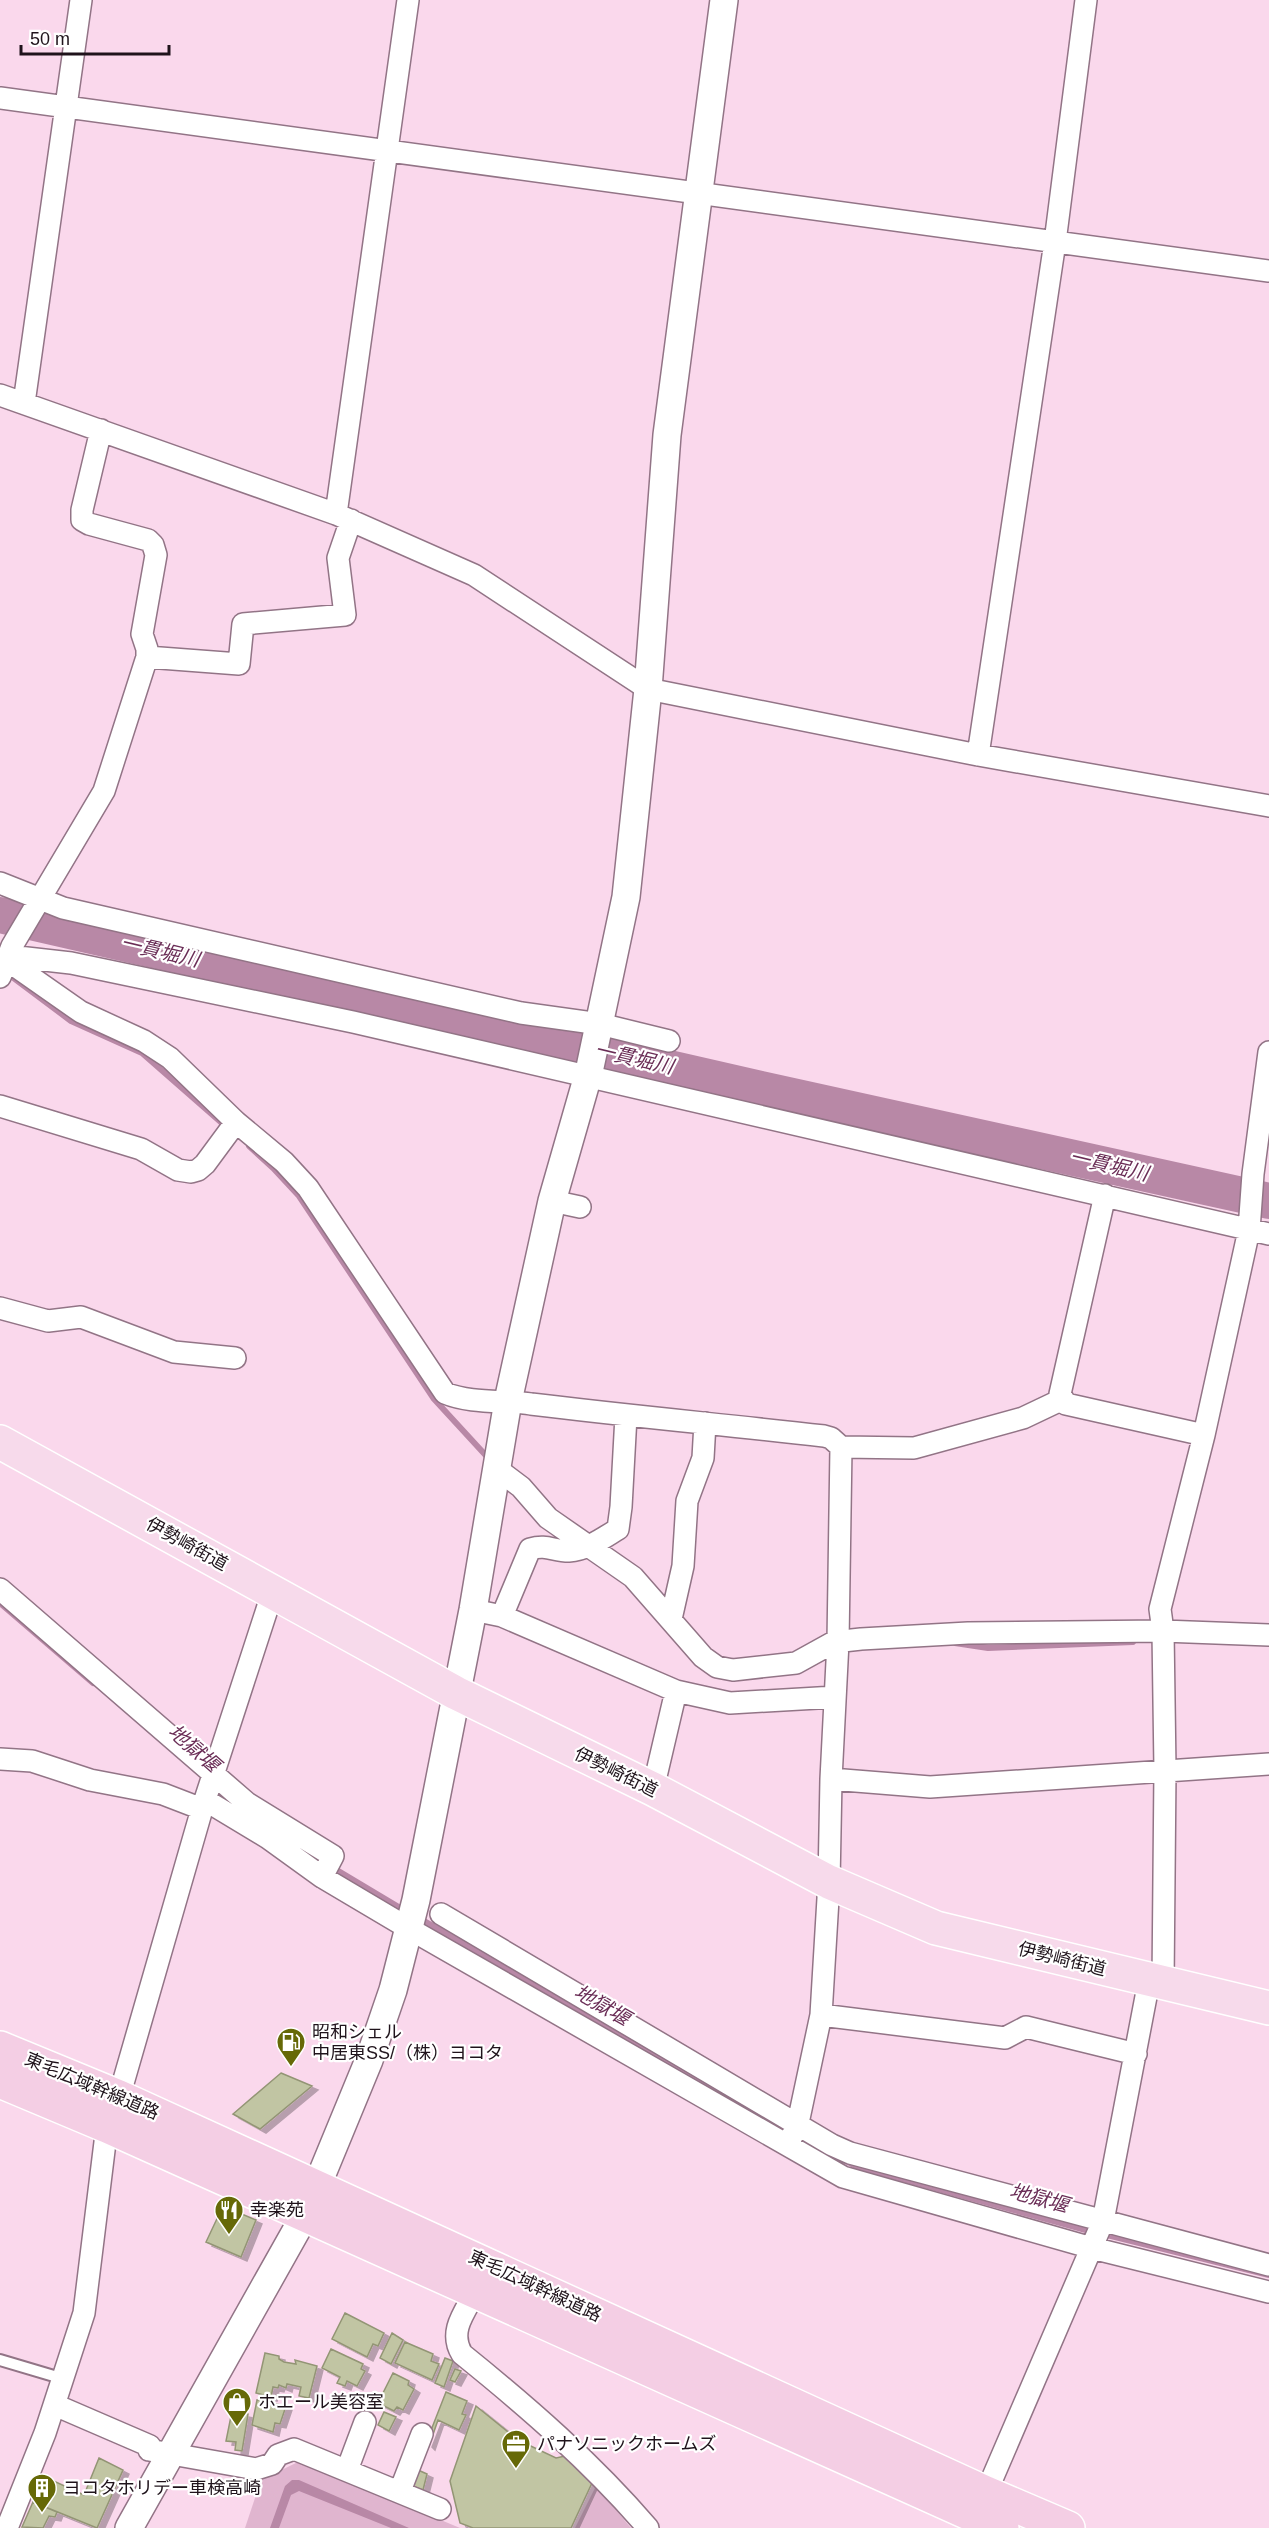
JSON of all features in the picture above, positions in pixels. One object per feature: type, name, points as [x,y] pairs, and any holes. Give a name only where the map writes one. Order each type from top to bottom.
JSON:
[{"type":"highway","name":"東毛広域幹線道路","points":[[0,2048],[113,2111],[311,2201],[1068,2528]]},
{"type":"highway","name":"東毛広域幹線道路","points":[[0,2081],[113,2111]]},
{"type":"highway","name":"東毛広域幹線道路","points":[[311,2201],[476,2291],[1002,2528]]},
{"type":"main road","name":"伊勢崎街道","points":[[0,1442],[456,1693],[653,1789],[830,1882],[936,1928],[1156,1983],[1269,2008]]},
{"type":"street","points":[[24,403],[81,0]]},
{"type":"street","points":[[147,657],[239,664],[243,624],[345,615],[338,558],[387,151],[408,0]]},
{"type":"street","points":[[129,2528],[311,2201],[369,2061],[393,1990],[416,1900],[473,1610],[508,1401],[552,1201],[588,1075],[626,897],[648,689],[667,435],[724,0]]},
{"type":"street","points":[[978,755],[1055,242],[1086,0]]},
{"type":"street","points":[[0,98],[1269,271]]},
{"type":"street","points":[[0,395],[343,517],[474,575],[648,689],[978,755],[1269,806]]},
{"type":"street","points":[[7,960],[104,791],[147,657],[142,634],[156,555],[153,545],[148,540],[82,520],[82,510],[101,430]]},
{"type":"street","points":[[0,882],[38,904],[521,1013],[669,1041]]},
{"type":"street","points":[[7,960],[83,966],[353,1022],[1256,1228]]},
{"type":"street","points":[[7,960],[81,1012],[144,1041],[170,1058],[236,1122],[284,1162],[308,1188],[445,1393],[457,1398],[508,1401],[626,1416],[824,1436],[831,1438],[841,1447],[914,1448],[1023,1418],[1063,1399]]},
{"type":"street","points":[[986,2493],[1103,2221],[1136,2054],[1156,1983],[1166,1770],[1163,1631],[1160,1609],[1256,1228],[1252,1180],[1269,1052]]},
{"type":"street","points":[[0,1106],[141,1149],[178,1170],[191,1172],[205,1164],[236,1122]]},
{"type":"street","points":[[1105,1195],[1060,1394],[1066,1404],[1204,1435]]},
{"type":"street","points":[[552,1201],[580,1206]]},
{"type":"street","points":[[0,1308],[48,1321],[81,1317],[174,1352],[235,1358]]},
{"type":"street","points":[[502,1616],[530,1549],[542,1545],[568,1551],[589,1546],[618,1529],[626,1416]]},
{"type":"street","points":[[671,1619],[683,1566],[687,1501],[703,1458],[705,1423]]},
{"type":"street","points":[[788,2145],[798,2123],[821,2015],[830,1882],[831,1779],[838,1642],[841,1447]]},
{"type":"street","points":[[497,1469],[521,1487],[548,1518],[633,1577],[703,1657],[717,1667],[733,1670],[796,1664],[838,1642],[968,1633],[1163,1631],[1269,1635]]},
{"type":"street","points":[[0,1589],[247,1803],[333,1856],[322,1877]]},
{"type":"street","points":[[7,2528],[55,2405],[84,2313],[113,2111],[204,1804],[273,1591]]},
{"type":"street","points":[[473,1610],[502,1616],[676,1691],[730,1703],[835,1697]]},
{"type":"street","points":[[653,1789],[676,1691]]},
{"type":"street","points":[[0,1760],[32,1761],[90,1780],[204,1804],[268,1838],[322,1877],[408,1928],[836,2173],[862,2184],[1092,2248],[1269,2292]]},
{"type":"street","points":[[831,1779],[930,1787],[1269,1764]]},
{"type":"street","points":[[441,1914],[832,2145],[868,2159],[1269,2265]]},
{"type":"street","points":[[821,2015],[1005,2038],[1026,2027],[1136,2054]]},
{"type":"street","points":[[476,2291],[456,2328],[456,2344],[462,2354],[540,2417],[610,2485],[648,2528]]},
{"type":"street","points":[[55,2405],[150,2446],[149,2450],[256,2469],[272,2464],[278,2455],[294,2449],[440,2509]]},
{"type":"street","points":[[347,2470],[365,2422]]},
{"type":"street","points":[[400,2491],[422,2434]]},
{"type":"lane","points":[[0,2360],[64,2379]]},
{"type":"shaded area","points":[[300,2461],[460,2528],[245,2528],[261,2480]]},
{"type":"shaded area","points":[[292,2480],[299,2480],[409,2528],[391,2528],[299,2491],[291,2495],[279,2528],[270,2528],[285,2486]]},
{"type":"shaded area","points":[[596,2486],[631,2528],[575,2528]]},
{"type":"building","points":[[281,2073],[312,2086],[260,2129],[233,2114]]},
{"type":"building","name":"幸楽苑","points":[[223,2206],[256,2220],[241,2257],[206,2242]]},
{"type":"building","points":[[345,2313],[384,2333],[378,2346],[373,2344],[367,2357],[332,2339]]},
{"type":"building","points":[[392,2333],[403,2340],[391,2364],[380,2358]]},
{"type":"building","points":[[405,2342],[433,2354],[431,2361],[439,2364],[432,2380],[395,2363]]},
{"type":"building","points":[[331,2349],[363,2364],[361,2369],[365,2371],[357,2386],[347,2381],[345,2386],[337,2383],[340,2377],[322,2368]]},
{"type":"building","points":[[265,2353],[279,2356],[279,2359],[284,2362],[296,2364],[295,2360],[317,2366],[309,2398],[299,2396],[301,2387],[287,2384],[286,2388],[279,2385],[278,2388],[273,2387],[271,2397],[256,2393]]},
{"type":"building","points":[[445,2358],[453,2361],[444,2387],[435,2383]]},
{"type":"building","points":[[455,2369],[461,2371],[455,2382],[450,2380]]},
{"type":"building","points":[[393,2373],[409,2381],[408,2385],[414,2389],[403,2410],[397,2407],[394,2411],[378,2403]]},
{"type":"building","points":[[446,2392],[467,2401],[462,2414],[466,2415],[459,2430],[438,2420],[429,2446],[426,2443]]},
{"type":"building","points":[[257,2400],[286,2406],[280,2424],[275,2423],[273,2432],[252,2425]]},
{"type":"building","name":"パナソニックホームズ","points":[[476,2406],[518,2440],[556,2458],[565,2456],[592,2483],[571,2528],[473,2528],[460,2523],[450,2481]]},
{"type":"building","name":"ホエール美容室","points":[[232,2411],[248,2414],[242,2451],[235,2450],[236,2442],[226,2441]]},
{"type":"building","points":[[384,2412],[396,2417],[389,2431],[378,2425]]},
{"type":"building","points":[[99,2458],[123,2470],[97,2528],[33,2502],[45,2477],[84,2495]]},
{"type":"building","points":[[418,2470],[427,2474],[423,2490],[412,2486]]},
{"type":"building","name":"ヨコタホリデー車検高崎","points":[[33,2502],[57,2512],[55,2517],[49,2516],[43,2528],[22,2527]]},
{"type":"waterway","name":"一貫堀川","points":[[0,915],[761,1089],[1269,1201]]},
{"type":"waterway","points":[[11,976],[71,1021],[142,1053],[223,1124]]},
{"type":"waterway","points":[[249,1146],[299,1196],[434,1399],[490,1460]]},
{"type":"waterway","name":"地獄堰","points":[[0,1603],[93,1683]]},
{"type":"waterway","points":[[955,1643],[988,1648],[1133,1642]]},
{"type":"waterway","name":"地獄堰","points":[[300,1848],[407,1912]]},
{"type":"waterway","name":"地獄堰","points":[[419,1918],[758,2114]]},
{"type":"waterway","name":"地獄堰","points":[[846,2161],[856,2166],[1093,2232]]},
{"type":"waterway","name":"地獄堰","points":[[1103,2234],[1269,2275]]},
{"type":"place","name":"昭和シェル 中居東SS/（株）ヨコタ","points":[[291,2068]]},
{"type":"place","name":"幸楽苑","points":[[229,2236]]},
{"type":"place","name":"ホエール美容室","points":[[237,2428]]},
{"type":"place","name":"パナソニックホームズ","points":[[516,2470]]},
{"type":"place","name":"ヨコタホリデー車検高崎","points":[[42,2514]]}]
